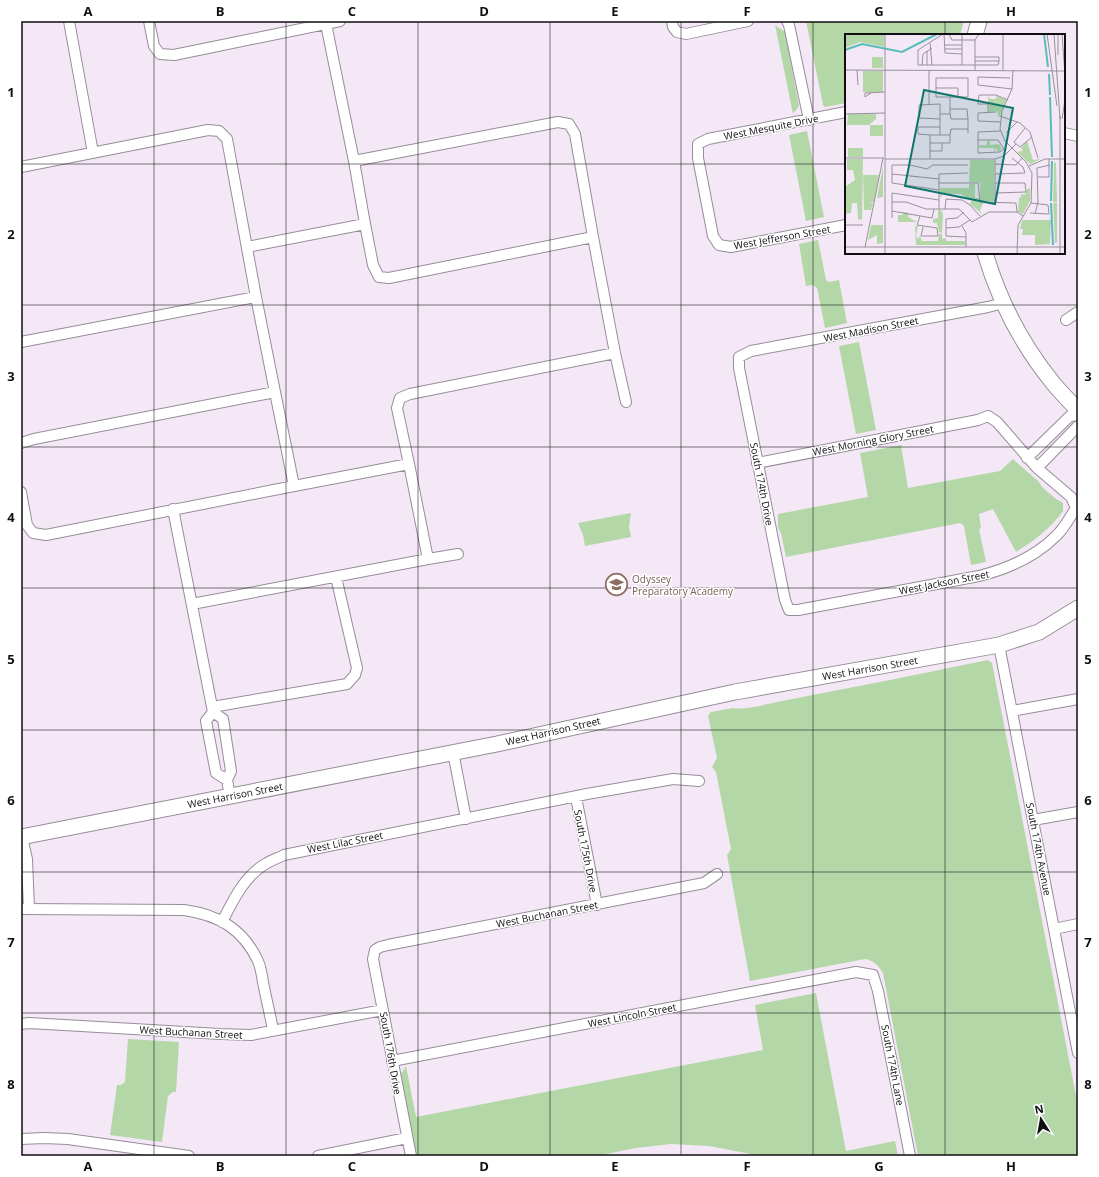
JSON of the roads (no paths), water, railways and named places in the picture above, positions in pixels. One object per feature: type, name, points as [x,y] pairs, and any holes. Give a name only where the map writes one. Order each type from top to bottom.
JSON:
[{"type":"street","points":[[69,21],[93,152]]},
{"type":"street","points":[[150,21],[154,46],[160,54],[174,55],[340,21]]},
{"type":"street","points":[[672,21],[673,27],[677,32],[686,34],[748,21]]},
{"type":"street","points":[[787,21],[790,24],[809,120]]},
{"type":"street","points":[[975,34],[979,21]]},
{"type":"street","points":[[326,24],[373,264],[379,277],[389,278],[593,237]]},
{"type":"street","name":"West Mesquite Drive","points":[[719,245],[713,236],[698,158],[698,144],[708,139],[845,112]]},
{"type":"street","points":[[354,161],[558,122],[569,124],[575,134],[615,353],[626,402]]},
{"type":"street","points":[[21,166],[208,130],[219,131],[227,139],[256,296],[294,486]]},
{"type":"street","points":[[1065,133],[1078,136]]},
{"type":"street","points":[[247,248],[365,224]]},
{"type":"street","name":"West Jefferson Street","points":[[719,245],[731,246],[845,225]]},
{"type":"street","points":[[985,254],[993,280],[1013,322],[1053,383],[1078,410]]},
{"type":"street","points":[[21,342],[256,296]]},
{"type":"street","name":"West Madison Street","points":[[739,357],[751,351],[988,307],[1003,302]]},
{"type":"street","points":[[1066,320],[1078,312]]},
{"type":"street","points":[[428,559],[397,408],[400,398],[410,394],[615,353]]},
{"type":"street","name":"South 174th Drive","points":[[739,357],[739,368],[757,463],[785,600],[789,610]]},
{"type":"street","points":[[21,443],[276,392]]},
{"type":"street","points":[[1078,415],[1070,416],[1027,458],[1036,468],[1078,426]]},
{"type":"street","name":"West Morning Glory Street","points":[[757,463],[978,420],[988,416],[997,422],[1027,458]]},
{"type":"street","points":[[21,492],[27,525],[33,533],[46,535],[409,464]]},
{"type":"street","name":"West Jackson Street","points":[[789,610],[806,609],[999,571],[1024,559],[1057,536],[1076,508],[1071,497],[1036,468]]},
{"type":"street","points":[[173,509],[213,710],[223,719],[231,771],[227,780],[230,796]]},
{"type":"street","points":[[192,604],[458,554]]},
{"type":"street","points":[[227,780],[216,773],[206,721],[213,710],[347,684],[355,675],[357,668],[336,577]]},
{"type":"street","name":"West Harrison Street","points":[[22,837],[497,744],[739,692],[1000,645],[1039,632],[1078,608]]},
{"type":"street","name":"South 174th Avenue","points":[[1000,645],[1078,1048]]},
{"type":"street","points":[[1012,711],[1078,699]]},
{"type":"street","points":[[453,752],[466,819]]},
{"type":"street","name":"West Lilac Street","points":[[222,922],[236,895],[249,877],[266,863],[284,855],[674,779],[699,781]]},
{"type":"street","name":"South 175th Drive","points":[[576,797],[596,905]]},
{"type":"street","points":[[1033,820],[1078,812]]},
{"type":"street","points":[[22,837],[27,859],[25,909],[184,910],[201,912],[229,925],[245,939],[259,963],[273,1030]]},
{"type":"street","name":"West Buchanan Street","points":[[375,950],[388,945],[704,883],[718,874]]},
{"type":"street","points":[[1054,929],[1078,924]]},
{"type":"street","name":"South 176th Drive","points":[[375,950],[373,959],[411,1156]]},
{"type":"street","name":"West Lincoln Street","points":[[392,1061],[856,972],[873,975]]},
{"type":"street","name":"South 174th Lane","points":[[873,975],[878,991],[910,1156]]},
{"type":"street","name":"West Buchanan Street","points":[[21,1024],[250,1035],[383,1010]]},
{"type":"street","points":[[318,1156],[408,1138]]},
{"type":"street","points":[[21,1139],[68,1139],[136,1153],[189,1156]]},
{"type":"place","name":"Odyssey Preparatory Academy","points":[[617,585]]}]
